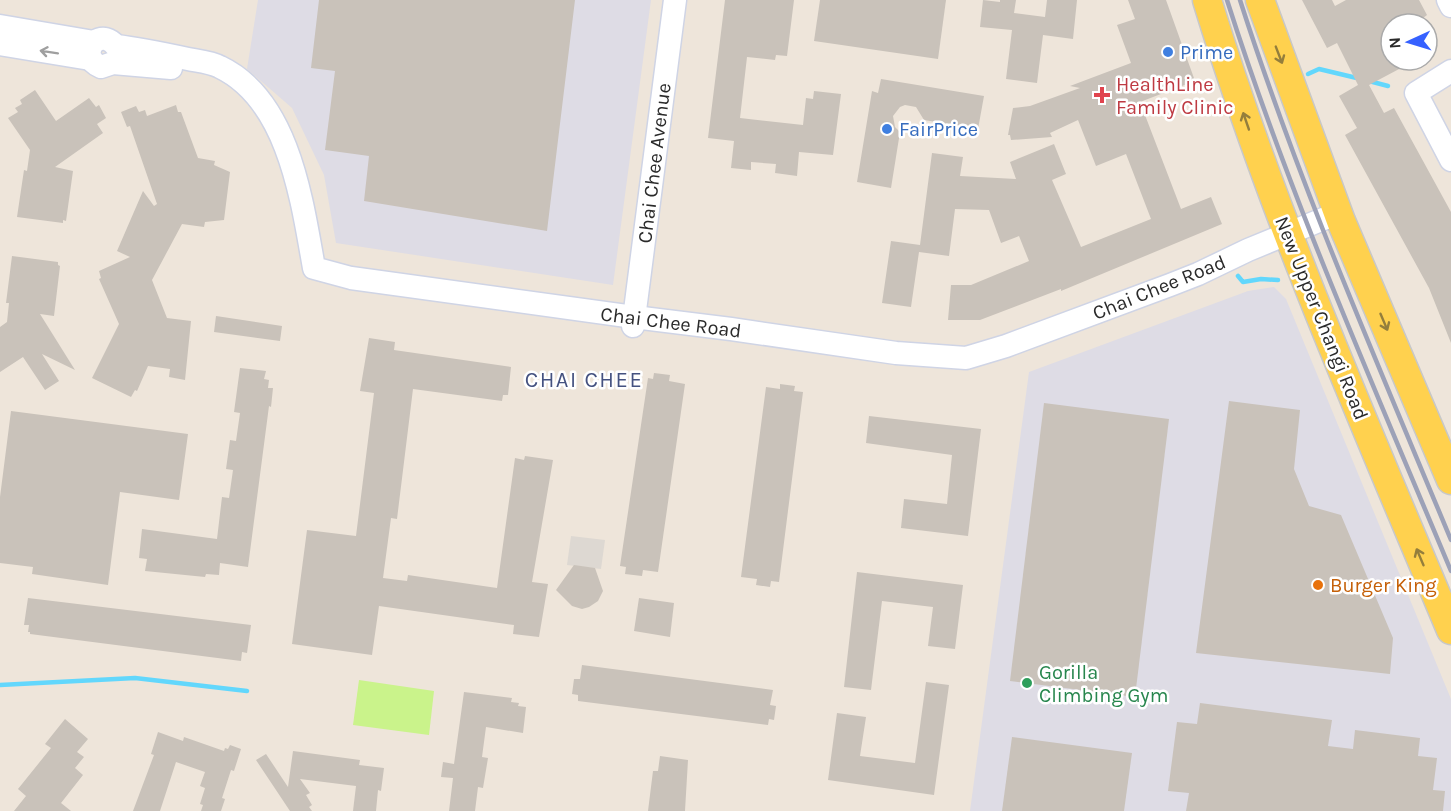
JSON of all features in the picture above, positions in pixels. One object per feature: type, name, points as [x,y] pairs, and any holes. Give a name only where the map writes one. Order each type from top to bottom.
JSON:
[{"type":"main road","name":"New Upper Changi Road","points":[[1207,0],[1223,53],[1289,238],[1451,630]]},
{"type":"main road","points":[[1260,0],[1340,217],[1451,480]]},
{"type":"street","name":"Chai Chee Avenue","points":[[633,322],[675,0]]},
{"type":"street","points":[[1448,0],[1451,6]]},
{"type":"street","name":"Chai Chee Road","points":[[0,26],[104,52]]},
{"type":"street","name":"Chai Chee Road","points":[[0,44],[104,52],[218,66],[238,78],[254,93],[269,115],[288,154],[299,187],[314,268],[351,278],[895,362],[967,366],[1009,355],[1202,282],[1289,238],[1340,217]]},
{"type":"street","points":[[1451,71],[1417,91],[1416,95],[1451,160]]},
{"type":"shaded area","points":[[258,0],[651,0],[613,285],[336,243],[324,175],[292,108],[247,69]]},
{"type":"shaded area","points":[[1274,287],[1286,299],[1451,699],[1451,811],[970,811],[1029,372],[1248,291]]},
{"type":"shaded area","points":[[571,536],[605,540],[601,569],[567,565]]},
{"type":"green space","points":[[359,680],[434,691],[429,735],[353,725]]},
{"type":"building","points":[[319,0],[575,0],[547,231],[364,201],[369,156],[325,150],[335,71],[311,68]]},
{"type":"building","points":[[725,0],[794,0],[787,56],[776,55],[775,60],[747,57],[740,118],[803,125],[806,98],[813,99],[814,91],[841,94],[833,155],[799,152],[797,176],[775,173],[776,164],[751,162],[751,170],[731,168],[734,141],[708,138]]},
{"type":"building","points":[[820,0],[946,0],[938,59],[814,41]]},
{"type":"building","points":[[983,0],[1000,2],[1000,0],[1016,0],[1014,13],[1045,17],[1047,0],[1077,0],[1073,39],[1043,35],[1037,83],[1006,79],[1012,30],[980,27]]},
{"type":"building","points":[[1128,0],[1166,0],[1195,81],[1140,102],[1181,209],[1211,197],[1222,224],[1061,291],[1061,289],[980,320],[948,320],[951,285],[971,285],[1029,261],[1019,236],[1001,243],[989,210],[955,209],[949,256],[919,252],[911,307],[882,303],[891,241],[920,245],[932,153],[963,157],[960,176],[1016,179],[1010,162],[1054,144],[1066,174],[1052,180],[1081,247],[1151,219],[1126,154],[1096,166],[1078,120],[1050,133],[1052,137],[1011,140],[1008,135],[1013,108],[1030,106],[1080,88],[1070,86],[1131,63],[1117,25],[1135,19]]},
{"type":"building","points":[[1302,0],[1332,0],[1335,6],[1346,0],[1419,0],[1425,12],[1379,12],[1379,72],[1393,72],[1369,85],[1384,113],[1394,108],[1451,212],[1451,343],[1429,288],[1345,135],[1357,128],[1339,96],[1358,85],[1337,43],[1327,48]]},
{"type":"building","points":[[881,79],[984,96],[978,129],[924,120],[916,107],[905,105],[900,107],[893,116],[895,127],[900,132],[891,188],[857,182],[872,91],[878,93]]},
{"type":"building","points":[[35,90],[56,121],[89,98],[96,107],[99,105],[106,118],[97,124],[103,133],[55,167],[73,171],[66,221],[63,220],[63,223],[17,217],[24,170],[27,171],[30,150],[8,118],[18,112],[15,108],[22,104],[20,100]]},
{"type":"building","points":[[176,105],[178,112],[181,112],[198,158],[215,161],[214,165],[230,172],[224,220],[205,222],[204,227],[182,224],[152,280],[167,318],[191,321],[185,380],[169,377],[170,369],[148,366],[137,391],[135,390],[131,397],[92,378],[119,324],[99,279],[101,278],[99,271],[130,257],[117,251],[143,191],[154,206],[157,204],[130,126],[127,127],[121,112],[136,106],[139,112],[145,110],[147,116]]},
{"type":"building","points":[[12,256],[58,262],[60,266],[54,316],[40,314],[75,370],[42,354],[59,381],[45,390],[23,357],[0,372],[0,327],[7,322],[9,303],[6,303]]},
{"type":"building","points":[[216,316],[282,326],[280,341],[214,332]]},
{"type":"building","points":[[369,338],[395,342],[394,350],[511,367],[508,395],[503,395],[502,401],[413,389],[397,519],[391,518],[383,578],[407,581],[408,575],[497,588],[515,458],[524,460],[525,456],[553,460],[532,582],[548,584],[539,637],[513,634],[514,625],[379,606],[372,655],[292,644],[307,530],[356,536],[374,393],[360,391]]},
{"type":"building","points":[[240,368],[266,371],[264,379],[269,380],[268,388],[273,388],[248,567],[220,563],[219,575],[206,574],[205,577],[145,571],[147,559],[139,558],[142,529],[217,539],[222,497],[229,498],[233,470],[226,469],[230,440],[236,441],[240,413],[234,412]]},
{"type":"building","points":[[654,373],[670,375],[669,381],[685,384],[658,572],[643,570],[642,576],[625,574],[626,567],[620,566],[648,378],[653,379]]},
{"type":"building","points":[[780,384],[795,386],[794,391],[803,392],[779,582],[771,581],[770,587],[756,585],[757,579],[741,577],[766,387],[780,389]]},
{"type":"building","points":[[1229,401],[1300,410],[1294,469],[1309,506],[1341,515],[1393,638],[1390,674],[1196,653]]},
{"type":"building","points":[[1044,403],[1169,419],[1135,697],[1010,681]]},
{"type":"building","points":[[11,411],[188,434],[179,500],[120,492],[108,585],[32,574],[33,567],[0,563],[0,497]]},
{"type":"building","points":[[869,416],[981,429],[968,536],[901,528],[904,499],[947,504],[952,455],[866,443]]},
{"type":"building","points":[[574,565],[595,568],[603,591],[598,601],[582,609],[572,606],[556,590]]},
{"type":"building","points":[[857,572],[963,585],[955,649],[928,646],[933,607],[882,601],[871,690],[844,687]]},
{"type":"building","points":[[28,598],[251,625],[247,653],[242,652],[241,661],[30,634],[29,625],[24,625]]},
{"type":"building","points":[[639,598],[674,603],[670,637],[634,631]]},
{"type":"building","points":[[582,665],[773,690],[770,705],[776,706],[774,720],[769,719],[768,725],[578,701],[578,695],[572,694],[574,679],[580,679]]},
{"type":"building","points":[[926,682],[949,685],[934,795],[828,780],[837,713],[866,717],[860,756],[915,763]]},
{"type":"building","points":[[464,692],[512,698],[511,702],[526,707],[523,733],[486,727],[482,757],[488,758],[483,788],[478,787],[475,811],[449,811],[453,778],[441,777],[443,762],[454,764]]},
{"type":"building","points":[[1200,703],[1332,720],[1328,746],[1353,749],[1355,730],[1420,738],[1418,756],[1437,758],[1433,790],[1445,791],[1443,811],[1186,811],[1189,793],[1168,791],[1177,722],[1197,724]]},
{"type":"building","points":[[65,719],[88,739],[77,752],[84,757],[75,768],[83,775],[61,803],[71,811],[14,811],[26,796],[18,789],[51,748],[45,744]]},
{"type":"building","points":[[158,732],[183,741],[184,737],[224,751],[230,745],[241,749],[234,771],[231,770],[222,798],[225,799],[221,811],[201,811],[203,805],[200,804],[205,788],[200,786],[205,772],[176,762],[160,811],[133,811],[154,755],[151,754]]},
{"type":"building","points":[[1012,737],[1132,753],[1124,811],[1002,811]]},
{"type":"building","points":[[293,751],[360,760],[359,765],[384,768],[381,791],[378,790],[376,811],[353,811],[356,786],[300,779],[310,793],[306,795],[312,805],[309,807],[312,811],[290,811],[256,760],[266,754],[288,787]]},
{"type":"building","points":[[660,756],[688,760],[685,811],[648,811],[653,771],[658,771]]},
{"type":"waterway","points":[[1308,74],[1319,69],[1361,79]]},
{"type":"waterway","points":[[1369,81],[1388,86]]},
{"type":"waterway","points":[[1238,276],[1243,282],[1261,279],[1278,280]]},
{"type":"waterway","points":[[0,685],[135,678],[247,691]]},
{"type":"railway","points":[[1227,0],[1304,217],[1451,571]]},
{"type":"railway","points":[[1240,0],[1313,205],[1451,540]]},
{"type":"place","name":"Prime","points":[[1168,52]]},
{"type":"place","name":"HealthLine Family Clinic","points":[[1102,95]]},
{"type":"place","name":"FairPrice","points":[[887,129]]},
{"type":"place","name":"Burger King","points":[[1318,585]]},
{"type":"place","name":"Gorilla Climbing Gym","points":[[1027,683]]},
{"type":"district","name":"CHAI CHEE","points":[[584,379]]}]
